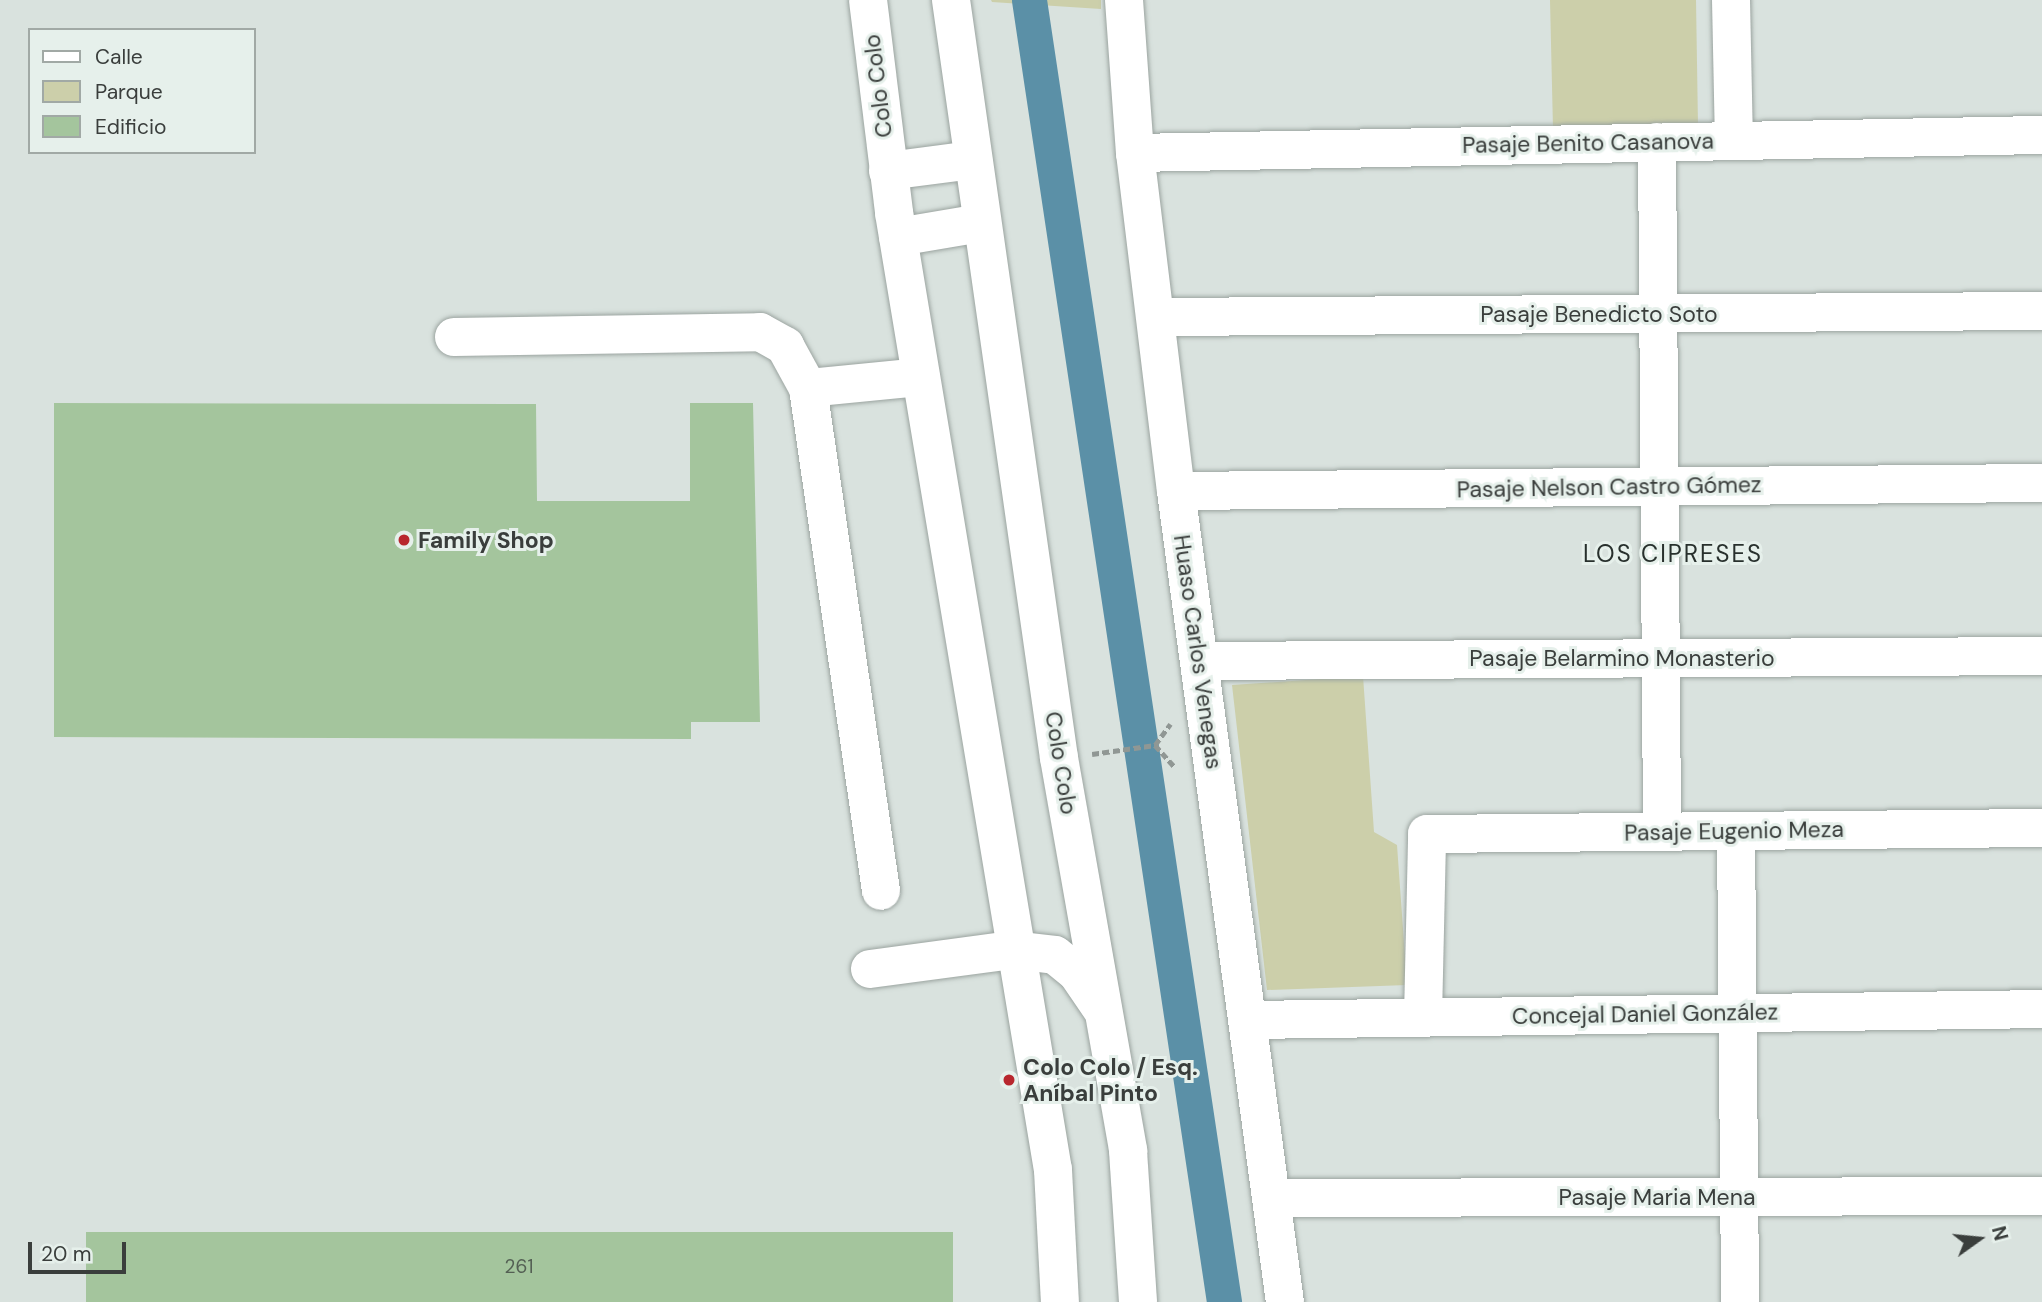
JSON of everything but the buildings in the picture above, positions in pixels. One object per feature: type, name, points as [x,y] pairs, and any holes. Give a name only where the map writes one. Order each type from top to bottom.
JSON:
[{"type":"street","name":"Colo Colo","points":[[868,0],[888,172],[920,377],[1013,950],[1054,1170],[1060,1302]]},
{"type":"street","name":"Colo Colo","points":[[951,0],[1059,758],[1104,1014],[1137,1224],[1138,1302]]},
{"type":"street","name":"Huaso Carlos Venegas","points":[[1124,0],[1135,153],[1176,491],[1202,661],[1285,1302]]},
{"type":"street","points":[[1731,0],[1734,140]]},
{"type":"street","name":"Pasaje Benito Casanova","points":[[1135,153],[2042,135]]},
{"type":"street","points":[[1657,142],[1662,832]]},
{"type":"street","name":"Colo Colo","points":[[888,172],[973,160]]},
{"type":"street","points":[[898,237],[981,223]]},
{"type":"street","name":"Pasaje Benedicto Soto","points":[[1157,317],[2042,311]]},
{"type":"street","points":[[454,337],[760,332],[785,346],[808,388],[881,891]]},
{"type":"street","points":[[808,388],[920,377]]},
{"type":"street","name":"Pasaje Nelson Castro Gómez","points":[[1176,491],[2042,483]]},
{"type":"street","name":"Pasaje Belarmino Monasterio","points":[[1202,661],[2042,656]]},
{"type":"street","name":"Pasaje Eugenio Meza","points":[[1423,1017],[1427,834],[2042,828]]},
{"type":"street","points":[[1736,831],[1740,1302]]},
{"type":"street","points":[[870,970],[1013,950],[1055,956],[1077,973],[1104,1014]]},
{"type":"street","name":"Concejal Daniel González","points":[[1249,1020],[2042,1009]]},
{"type":"street","name":"Pasaje Maria Mena","points":[[1272,1198],[2042,1196]]},
{"type":"path","points":[[1103,752],[1154,746]]},
{"type":"green space","points":[[991,0],[1101,0],[1101,9],[992,2]]},
{"type":"green space","points":[[1550,0],[1696,0],[1698,126],[1553,129]]},
{"type":"green space","points":[[1363,676],[1374,832],[1397,845],[1407,985],[1267,990],[1232,685]]},
{"type":"waterway","points":[[1029,0],[1224,1302]]},
{"type":"place","name":"Family Shop","points":[[404,540]]},
{"type":"place","name":"Colo Colo / Esq. Aníbal Pinto","points":[[1009,1080]]},
{"type":"district","name":"LOS CIPRESES","points":[[1673,554]]}]
